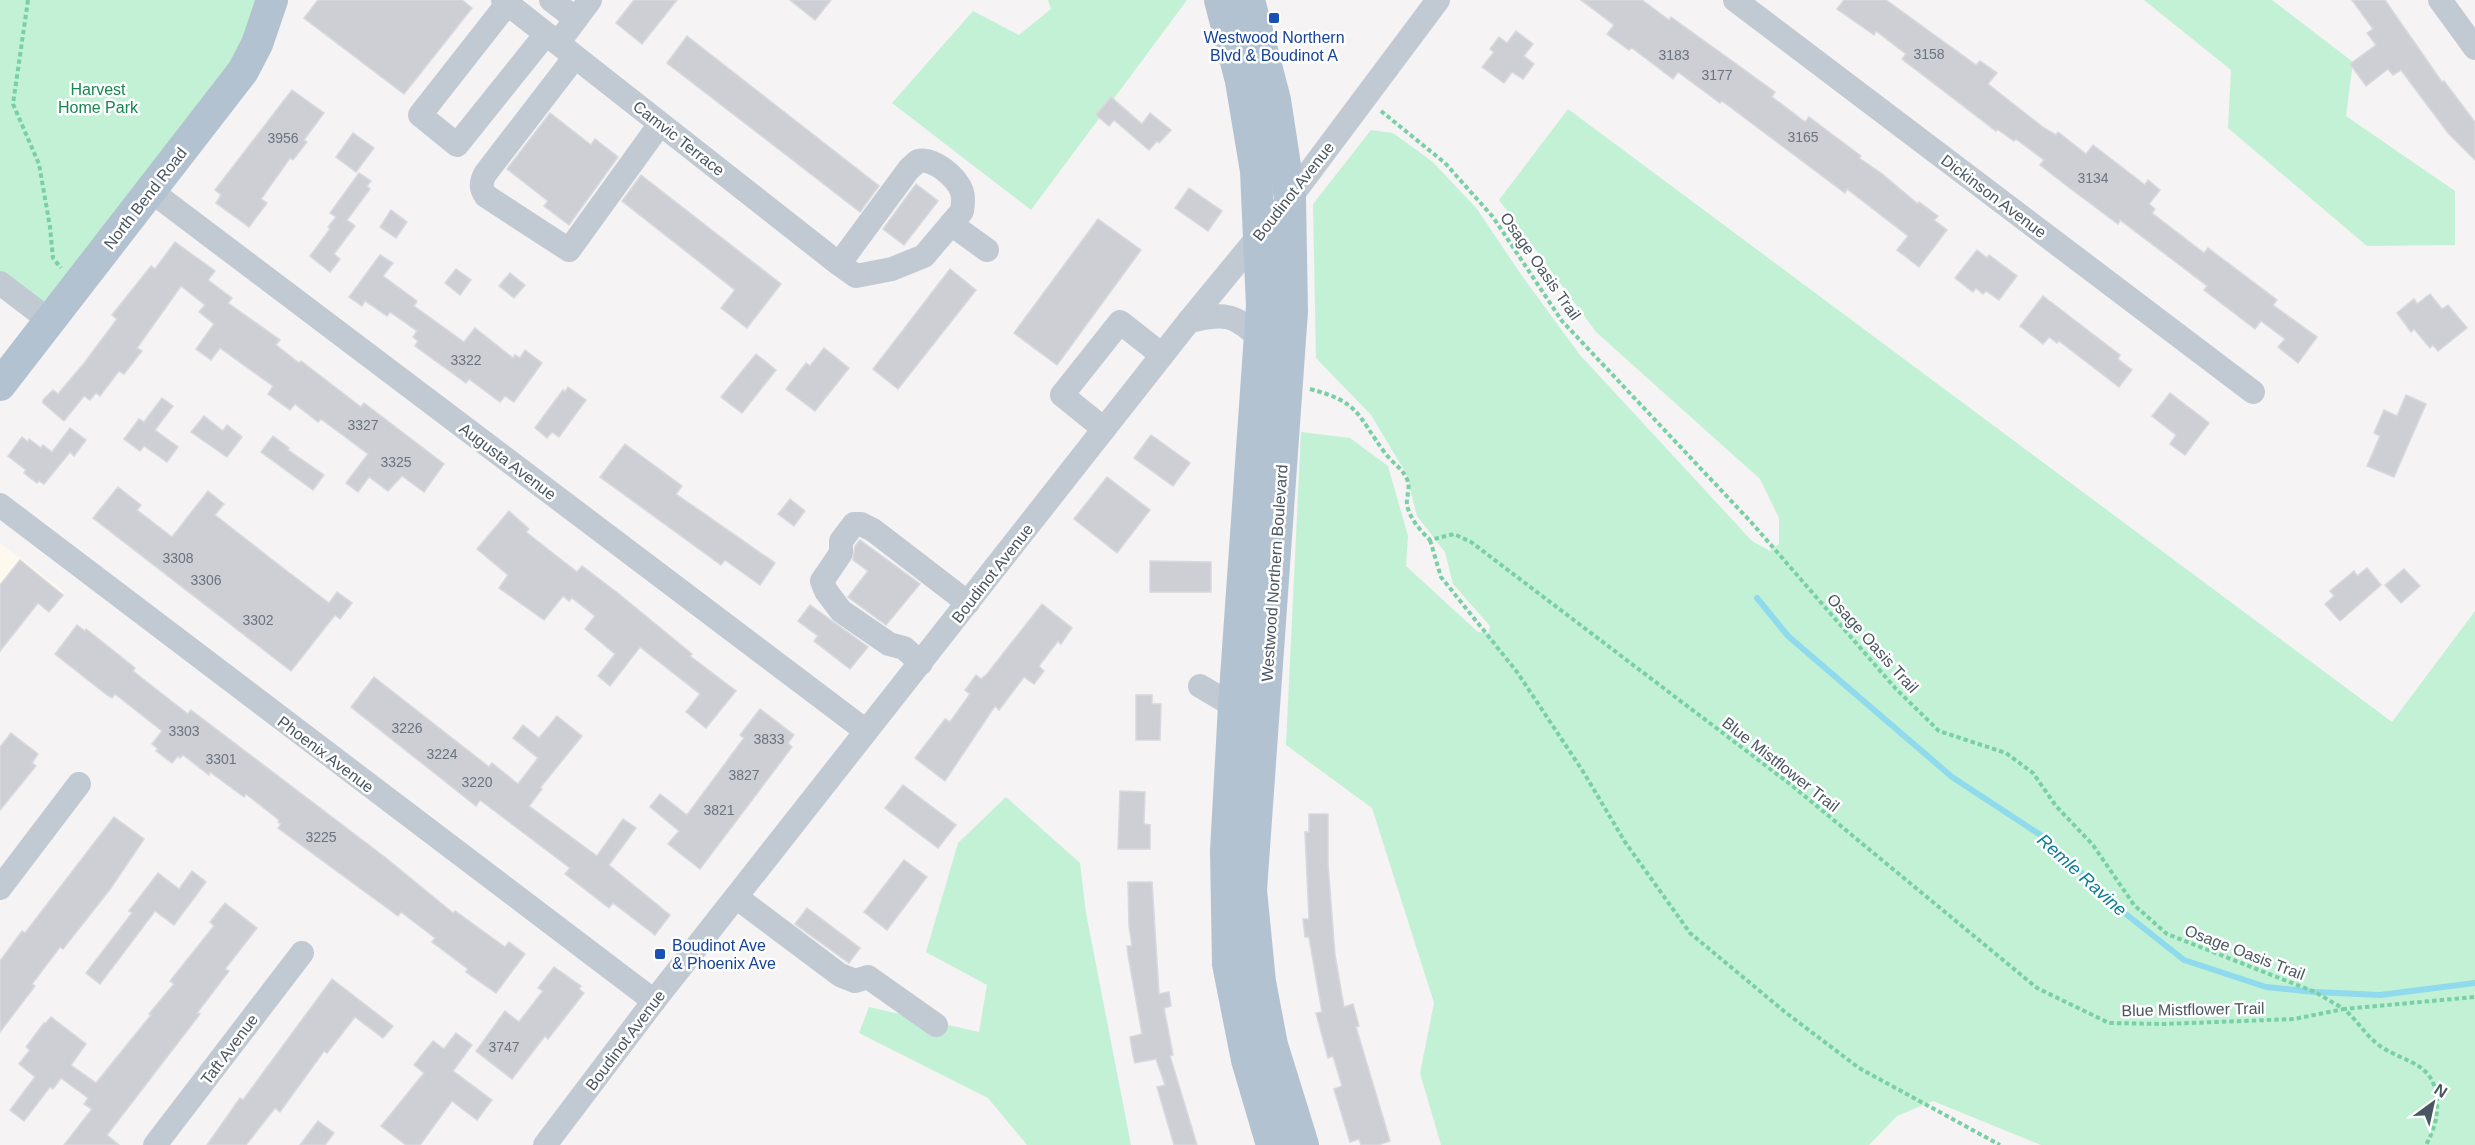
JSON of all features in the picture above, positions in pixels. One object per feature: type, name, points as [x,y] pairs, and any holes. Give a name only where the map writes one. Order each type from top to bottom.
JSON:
[{"type":"main road","name":"North Bend Road","points":[[0,385],[243,71],[257,44],[272,0]]},
{"type":"main road","name":"Westwood Northern Boulevard","points":[[1220,0],[1241,81],[1256,171],[1262,306],[1249,707],[1251,890],[1260,982],[1272,1045],[1303,1145]]},
{"type":"main road","name":"Westwood Northern Boulevard","points":[[1249,0],[1275,100],[1290,198],[1292,311],[1288,383],[1249,707],[1226,851],[1228,964],[1247,1059],[1272,1145]]},
{"type":"street","points":[[551,0],[576,19]]},
{"type":"street","points":[[591,0],[560,45],[485,174],[482,191],[486,196],[569,250],[660,124]]},
{"type":"street","name":"Boudinot Avenue","points":[[545,1145],[654,1001],[866,731],[1189,321],[1290,198],[1438,0]]},
{"type":"street","name":"Dickinson Avenue","points":[[1735,0],[2253,393]]},
{"type":"street","points":[[2440,0],[2475,48]]},
{"type":"street","points":[[514,4],[420,115],[457,145],[560,45]]},
{"type":"street","name":"Camvic Terrace","points":[[514,4],[560,45],[848,270]]},
{"type":"street","points":[[918,160],[931,161],[954,180],[962,192],[964,203],[962,211],[924,256],[919,260],[892,269],[848,270],[909,169],[918,160]]},
{"type":"street","name":"Augusta Avenue","points":[[151,191],[866,731]]},
{"type":"street","points":[[951,224],[987,250]]},
{"type":"street","points":[[0,283],[50,321]]},
{"type":"street","points":[[1189,321],[1227,315],[1239,320],[1260,339]]},
{"type":"street","points":[[1104,429],[1062,395],[1120,322],[1162,355]]},
{"type":"street","name":"Phoenix Avenue","points":[[0,506],[654,1001]]},
{"type":"street","points":[[921,663],[904,648],[889,644],[842,611],[823,586],[822,581],[839,557],[841,541],[846,534],[854,524],[861,524],[873,530],[968,603]]},
{"type":"street","points":[[1200,686],[1249,707]]},
{"type":"street","points":[[0,888],[79,784]]},
{"type":"street","points":[[736,897],[840,975],[855,981],[868,977],[936,1025]]},
{"type":"street","name":"Taft Avenue","points":[[155,1145],[302,953]]},
{"type":"path","points":[[28,0],[13,104],[39,164],[53,258],[64,271]]},
{"type":"path","name":"Osage Oasis Trail","points":[[1364,98],[1445,163],[1493,217],[1562,321],[1751,522],[1896,689],[1939,731],[2006,753],[2033,774],[2056,806],[2093,845],[2134,905],[2167,934],[2315,992],[2344,1009],[2362,1031],[2379,1045],[2420,1068],[2435,1083],[2438,1121],[2426,1145]]},
{"type":"path","points":[[1288,383],[1336,396],[1356,409],[1387,456],[1402,469],[1409,484],[1407,504],[1417,528],[1430,540],[1441,577],[1517,672],[1584,773],[1625,842],[1690,933],[1785,1012],[1859,1068],[2000,1145]]},
{"type":"path","name":"Blue Mistflower Trail","points":[[1430,540],[1454,534],[1471,542],[1790,784],[2037,988],[2109,1023],[2164,1024],[2294,1019],[2344,1009]]},
{"type":"path","points":[[2344,1009],[2475,997]]},
{"type":"shaded area","points":[[0,543],[62,589],[63,595],[49,612],[38,603],[0,651]]},
{"type":"green space","name":"Harvest Home Park","points":[[0,0],[272,0],[265,22],[50,321],[0,283]]},
{"type":"green space","points":[[1048,0],[1187,0],[1031,210],[892,103],[973,11],[1019,35],[1051,9]]},
{"type":"green space","points":[[2144,0],[2272,0],[2353,62],[2346,116],[2455,191],[2455,245],[2367,246],[2228,128],[2231,70]]},
{"type":"green space","points":[[1568,109],[2392,722],[2475,611],[2475,1145],[2041,1145],[1933,1101],[1897,1116],[1869,1145],[1441,1145],[1420,1073],[1434,1003],[1372,808],[1286,745],[1301,432],[1350,438],[1388,466],[1408,536],[1406,566],[1478,632],[1489,633],[1490,626],[1453,584],[1445,552],[1417,516],[1406,473],[1371,415],[1316,358],[1313,204],[1371,130],[1393,133],[1433,162],[1477,209],[1522,276],[1580,355],[1752,541],[1770,551],[1779,544],[1779,518],[1760,479],[1596,332],[1499,200]]},
{"type":"green space","points":[[1006,797],[1080,863],[1086,913],[1131,1145],[1027,1145],[988,1098],[859,1033],[869,1007],[979,1032],[987,985],[926,952],[958,843]]},
{"type":"building","points":[[318,0],[462,0],[472,8],[404,94],[304,18]]},
{"type":"building","points":[[634,0],[677,0],[642,44],[616,23]]},
{"type":"building","points":[[790,0],[831,0],[815,20]]},
{"type":"building","points":[[1581,0],[1642,0],[1669,20],[1671,17],[1775,92],[1772,97],[1805,122],[1809,117],[1861,156],[1859,158],[1918,204],[1919,202],[1938,216],[1934,220],[1947,230],[1919,267],[1897,250],[1908,236],[1847,189],[1845,193],[1722,101],[1720,103],[1678,72],[1673,79],[1632,48],[1629,50],[1607,34],[1614,25]]},
{"type":"building","points":[[1844,0],[1886,0],[1976,65],[1980,61],[1997,73],[1988,84],[2044,128],[2056,135],[2058,132],[2086,154],[2093,145],[2145,185],[2148,180],[2160,190],[2149,204],[2155,209],[2152,213],[2204,253],[2208,248],[2277,300],[2273,305],[2317,337],[2298,363],[2278,347],[2285,339],[2261,321],[2255,329],[2204,290],[2207,286],[2177,263],[2120,220],[2118,224],[2040,165],[2044,160],[2016,139],[2014,141],[1997,129],[1996,131],[1902,59],[1906,54],[1876,31],[1874,35],[1837,9]]},
{"type":"building","points":[[2352,0],[2385,0],[2442,82],[2444,81],[2475,122],[2475,160],[2448,133],[2401,70],[2393,75],[2388,69],[2366,86],[2350,64],[2376,45],[2367,33],[2373,29]]},
{"type":"building","points":[[1516,31],[1533,44],[1524,56],[1534,64],[1523,79],[1512,72],[1504,83],[1482,67],[1494,52],[1490,49],[1499,37],[1507,43]]},
{"type":"building","points":[[687,36],[879,186],[860,212],[667,63]]},
{"type":"building","points":[[292,90],[324,113],[304,140],[307,142],[293,160],[290,158],[261,199],[267,203],[249,227],[216,203],[221,195],[215,190]]},
{"type":"building","points":[[1111,97],[1142,124],[1150,113],[1171,130],[1149,150],[1114,120],[1109,126],[1096,115]]},
{"type":"building","points":[[550,113],[591,145],[595,139],[618,157],[569,225],[544,206],[548,201],[507,169]]},
{"type":"building","points":[[353,133],[374,148],[356,172],[336,157]]},
{"type":"building","points":[[359,173],[371,181],[367,186],[370,189],[347,220],[355,226],[334,254],[340,259],[330,272],[310,256],[336,217],[330,213]]},
{"type":"building","points":[[641,175],[781,284],[747,328],[721,308],[735,290],[622,201]]},
{"type":"building","points":[[916,184],[938,201],[904,245],[883,229]]},
{"type":"building","points":[[1189,188],[1222,211],[1208,231],[1175,208]]},
{"type":"building","points":[[391,210],[407,222],[396,238],[380,227]]},
{"type":"building","points":[[1098,219],[1141,250],[1057,365],[1014,333]]},
{"type":"building","points":[[175,242],[215,271],[208,280],[232,298],[228,303],[280,340],[276,345],[299,363],[301,361],[361,407],[364,403],[444,464],[424,492],[402,476],[388,491],[369,477],[358,492],[346,483],[368,454],[321,419],[318,422],[295,404],[290,410],[268,394],[273,386],[220,348],[211,360],[196,349],[214,324],[199,312],[205,305],[181,286],[137,348],[142,351],[124,374],[119,371],[100,396],[96,393],[90,400],[84,396],[64,421],[43,403],[43,400],[53,390],[58,394],[85,362],[117,319],[112,315],[151,266],[155,269]]},
{"type":"building","points":[[1977,250],[1987,258],[1989,255],[2017,276],[1999,300],[1986,291],[1983,294],[1976,288],[1973,292],[1955,278]]},
{"type":"building","points":[[380,255],[393,263],[383,276],[417,301],[414,306],[464,342],[475,328],[513,358],[515,355],[520,358],[525,350],[542,363],[514,402],[505,396],[500,402],[469,379],[466,383],[415,346],[418,341],[413,337],[417,331],[390,312],[387,316],[365,301],[362,306],[349,297]]},
{"type":"building","points":[[456,269],[471,280],[460,295],[445,283]]},
{"type":"building","points":[[950,269],[976,290],[898,389],[873,369]]},
{"type":"building","points":[[510,273],[525,285],[514,298],[499,286]]},
{"type":"building","points":[[2430,294],[2442,309],[2448,305],[2467,328],[2438,351],[2433,345],[2430,348],[2414,329],[2411,332],[2397,313],[2414,299],[2417,304]]},
{"type":"building","points":[[2043,296],[2120,355],[2118,359],[2132,370],[2119,387],[2059,341],[2057,343],[2049,337],[2043,344],[2020,326]]},
{"type":"building","points":[[824,348],[849,368],[815,411],[786,389],[806,363],[810,366]]},
{"type":"building","points":[[756,354],[776,370],[742,413],[721,397]]},
{"type":"building","points":[[568,387],[586,400],[559,437],[552,432],[547,438],[535,428],[563,390],[565,392]]},
{"type":"building","points":[[2170,393],[2209,423],[2185,455],[2170,444],[2176,435],[2152,416]]},
{"type":"building","points":[[2406,395],[2426,404],[2394,477],[2367,466],[2380,436],[2374,433],[2384,410],[2397,416]]},
{"type":"building","points":[[162,398],[173,406],[155,430],[178,447],[167,462],[144,446],[140,451],[124,439],[139,419],[144,422]]},
{"type":"building","points":[[204,416],[223,431],[227,425],[242,437],[227,457],[191,432]]},
{"type":"building","points":[[70,428],[86,440],[74,456],[70,452],[44,484],[39,481],[37,483],[24,473],[26,470],[8,456],[22,437],[41,448],[43,445],[52,452]]},
{"type":"building","points":[[1151,435],[1190,463],[1173,486],[1134,458]]},
{"type":"building","points":[[273,436],[289,448],[288,450],[324,475],[313,490],[261,452]]},
{"type":"building","points":[[625,444],[682,486],[676,494],[775,563],[760,585],[725,560],[721,565],[600,477]]},
{"type":"building","points":[[1107,477],[1150,510],[1117,553],[1074,519]]},
{"type":"building","points":[[118,487],[141,505],[137,510],[172,537],[208,491],[224,504],[215,515],[279,565],[329,603],[337,592],[352,603],[340,619],[335,615],[291,671],[93,518]]},
{"type":"building","points":[[790,499],[805,511],[794,526],[778,514]]},
{"type":"building","points":[[509,511],[529,529],[526,532],[577,572],[582,566],[619,594],[692,654],[690,656],[736,691],[706,728],[686,712],[700,694],[640,647],[610,686],[598,676],[615,654],[585,629],[595,616],[572,598],[569,601],[563,596],[544,620],[499,588],[508,575],[477,549]]},
{"type":"building","points":[[860,540],[920,584],[886,625],[848,597],[868,571],[853,560],[855,546]]},
{"type":"building","points":[[20,560],[63,595],[49,612],[38,603],[0,651],[0,585]]},
{"type":"building","points":[[1150,561],[1211,562],[1211,592],[1150,592]]},
{"type":"building","points":[[2367,568],[2381,585],[2340,621],[2325,604],[2334,596],[2330,591],[2354,571],[2357,576]]},
{"type":"building","points":[[2404,569],[2420,586],[2401,603],[2385,585]]},
{"type":"building","points":[[1042,604],[1072,628],[1061,644],[1058,641],[1039,666],[1044,671],[1034,684],[1024,677],[999,710],[995,706],[945,781],[915,758],[945,719],[950,722],[970,694],[965,690],[976,675],[981,679],[987,674]]},
{"type":"building","points":[[810,605],[868,647],[850,669],[814,641],[818,636],[798,621]]},
{"type":"building","points":[[77,625],[85,631],[86,629],[135,668],[133,671],[188,714],[191,710],[386,858],[453,913],[455,911],[505,947],[509,942],[525,954],[496,993],[466,972],[468,969],[432,942],[435,938],[401,912],[398,916],[278,828],[281,824],[279,820],[246,794],[244,797],[183,755],[180,758],[178,756],[172,763],[156,751],[158,749],[152,744],[162,731],[115,694],[112,698],[107,695],[55,654]]},
{"type":"building","points":[[374,677],[489,767],[492,763],[518,784],[538,758],[513,738],[523,725],[539,738],[557,716],[582,736],[540,788],[542,789],[529,806],[597,856],[623,819],[636,828],[609,865],[670,915],[655,935],[613,903],[609,908],[565,874],[570,868],[480,800],[476,806],[351,707]]},
{"type":"building","points":[[1136,695],[1152,695],[1152,704],[1161,704],[1160,740],[1136,740]]},
{"type":"building","points":[[760,709],[794,735],[788,743],[792,747],[700,869],[668,844],[679,831],[650,807],[660,794],[687,815],[744,738],[740,735]]},
{"type":"building","points":[[11,733],[38,754],[32,763],[36,766],[0,810],[0,747]]},
{"type":"building","points":[[903,785],[956,825],[938,848],[885,808]]},
{"type":"building","points":[[1120,791],[1145,792],[1144,824],[1150,825],[1150,849],[1118,849]]},
{"type":"building","points":[[1309,814],[1328,814],[1328,864],[1335,955],[1344,1007],[1353,1004],[1359,1026],[1356,1027],[1390,1141],[1378,1145],[1361,1145],[1359,1139],[1350,1142],[1334,1089],[1342,1086],[1333,1056],[1328,1058],[1316,1013],[1322,1012],[1309,937],[1305,937],[1303,919],[1309,919],[1305,832],[1309,832]]},
{"type":"building","points":[[114,817],[144,839],[111,888],[63,949],[60,947],[32,984],[35,986],[0,1032],[0,961],[22,931],[25,933]]},
{"type":"building","points":[[904,860],[927,877],[887,930],[864,912]]},
{"type":"building","points":[[192,871],[206,882],[174,925],[155,911],[100,984],[86,973],[132,913],[129,911],[158,873],[179,889]]},
{"type":"building","points":[[1128,882],[1152,882],[1159,994],[1169,992],[1171,1006],[1164,1008],[1173,1055],[1170,1056],[1197,1145],[1174,1145],[1157,1087],[1165,1085],[1156,1059],[1135,1063],[1130,1037],[1142,1034],[1127,946],[1132,946]]},
{"type":"building","points":[[225,903],[257,928],[225,969],[229,971],[197,1013],[200,1014],[107,1135],[119,1145],[64,1145],[92,1109],[84,1104],[88,1098],[61,1078],[53,1089],[50,1087],[24,1121],[10,1110],[35,1077],[19,1064],[30,1050],[26,1047],[51,1017],[86,1044],[71,1065],[96,1083],[174,984],[170,981],[214,926],[210,922]]},
{"type":"building","points":[[807,908],[860,948],[849,963],[795,924]]},
{"type":"building","points":[[554,967],[581,986],[579,989],[584,993],[548,1039],[545,1036],[512,1079],[476,1051],[505,1011],[519,1022],[543,991],[538,988]]},
{"type":"building","points":[[332,979],[393,1026],[383,1038],[355,1017],[327,1053],[324,1051],[280,1112],[275,1108],[246,1145],[207,1145],[240,1098],[243,1100]]},
{"type":"building","points":[[456,1033],[472,1045],[453,1071],[492,1100],[477,1120],[452,1101],[420,1145],[406,1145],[381,1126],[424,1073],[414,1065],[433,1041],[444,1049]]},
{"type":"building","points":[[318,1121],[334,1133],[325,1145],[300,1145]]},
{"type":"waterway","name":"Remle Ravine","points":[[1757,598],[1788,636],[1952,777],[2042,836],[2122,911],[2184,960],[2266,987],[2315,992],[2380,995],[2475,983]]},
{"type":"place","name":"Westwood Northern Blvd & Boudinot A","points":[[1274,18]]},
{"type":"place","name":"Boudinot Ave & Phoenix Ave","points":[[660,954]]}]
